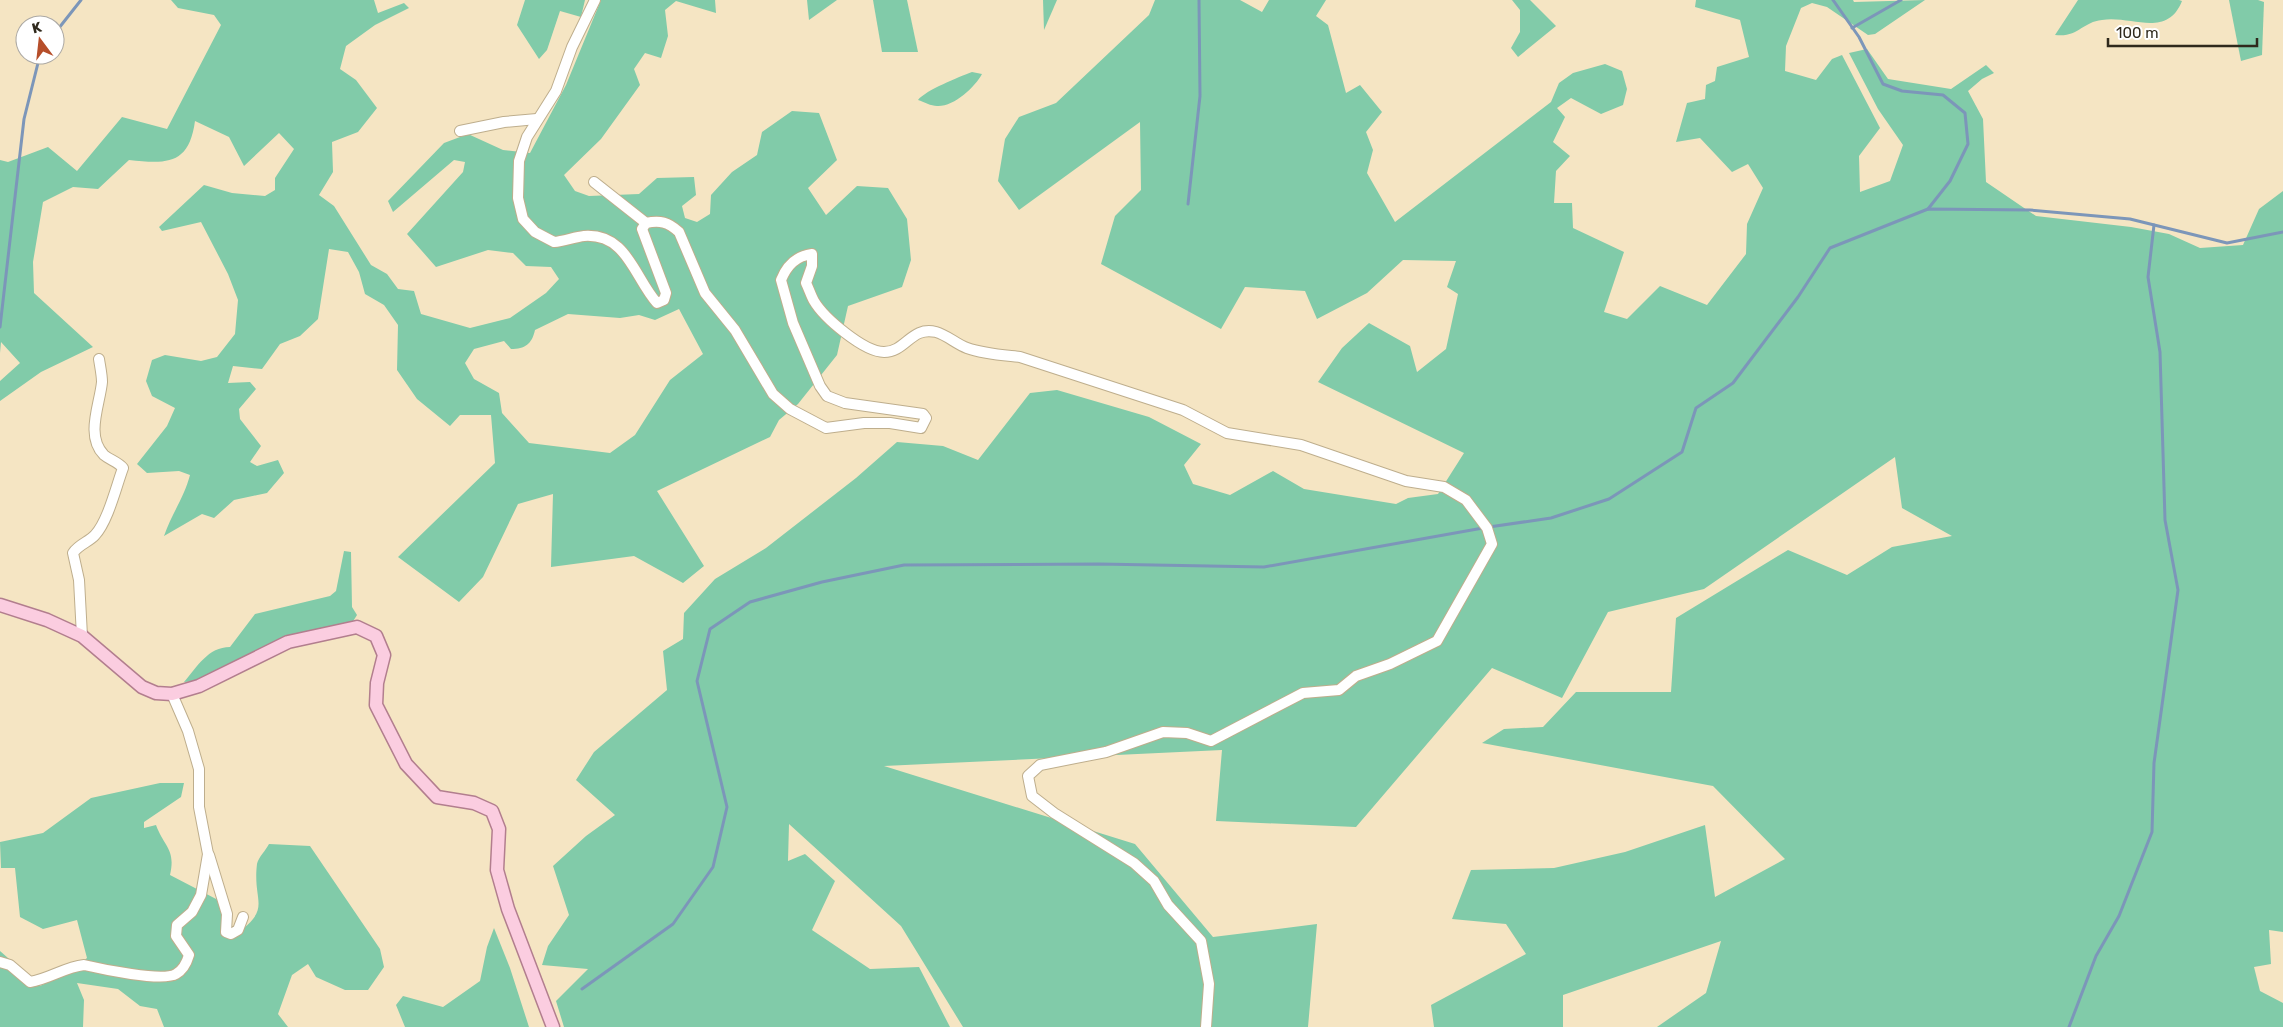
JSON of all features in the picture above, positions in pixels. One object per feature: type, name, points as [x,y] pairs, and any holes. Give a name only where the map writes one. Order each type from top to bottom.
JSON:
[{"type":"main road","points":[[0,605],[47,620],[82,636],[142,686],[156,692],[172,694],[199,686],[288,642],[357,627],[376,636],[384,655],[377,682],[376,705],[406,764],[437,797],[474,803],[492,811],[499,829],[497,870],[508,909],[553,1027]]},
{"type":"street","points":[[596,0],[572,47],[556,91],[527,137],[519,161],[517,182],[523,219],[535,232],[554,242],[584,236],[605,239],[617,244],[658,303],[664,300],[666,293],[642,230],[646,223],[658,220],[672,226],[679,232],[705,293],[736,330],[774,394],[790,409],[815,424],[826,428],[864,423],[890,423],[921,428],[926,418],[923,414],[845,403],[827,396],[823,391],[793,322],[781,280],[787,266],[802,255],[812,254],[812,266],[806,284],[814,301],[826,316],[867,347],[885,352],[902,346],[913,335],[923,331],[936,332],[966,348],[994,355],[1020,357],[1183,410],[1227,433],[1301,445],[1406,481],[1444,487],[1466,500],[1487,528],[1492,544],[1437,641],[1390,664],[1356,676],[1339,690],[1303,694],[1212,741],[1186,733],[1163,732],[1106,752],[1040,765],[1028,776],[1032,796],[1054,813],[1134,863],[1154,881],[1168,905],[1201,942],[1208,984],[1206,1027]]},
{"type":"street","points":[[460,131],[504,122],[537,119]]},
{"type":"street","points":[[594,182],[646,223]]},
{"type":"street","points":[[82,636],[79,580],[73,553],[77,548],[95,536],[124,468],[104,455],[98,443],[94,427],[102,381],[99,359]]},
{"type":"street","points":[[172,694],[188,731],[199,769],[199,807],[208,854],[227,914],[226,932],[231,934],[238,930],[243,917]]},
{"type":"street","points":[[0,962],[10,965],[30,982],[44,980],[73,966],[84,965],[162,977],[176,974],[186,964],[189,955],[176,936],[177,925],[192,912],[201,895],[208,854]]},
{"type":"green space","points":[[171,0],[374,0],[378,13],[404,3],[409,8],[375,25],[346,46],[340,69],[356,80],[377,108],[358,132],[332,142],[333,172],[319,195],[334,206],[371,265],[387,274],[398,289],[414,291],[421,314],[470,328],[510,318],[546,293],[559,279],[551,267],[526,266],[513,253],[488,250],[436,267],[407,234],[463,172],[465,162],[454,160],[393,212],[388,201],[444,143],[468,134],[503,150],[530,153],[566,85],[601,0],[715,0],[716,13],[676,1],[665,10],[668,36],[661,58],[645,53],[634,69],[640,85],[601,139],[564,175],[575,191],[589,196],[639,194],[657,178],[694,177],[696,195],[682,206],[685,218],[697,222],[710,214],[711,195],[732,172],[757,155],[762,132],[792,111],[819,113],[837,160],[808,188],[826,215],[857,186],[888,188],[907,219],[911,260],[902,287],[848,306],[837,355],[798,404],[779,420],[770,437],[657,491],[704,566],[683,583],[634,556],[551,567],[553,494],[518,504],[483,577],[459,602],[398,557],[495,463],[491,415],[460,415],[450,426],[417,399],[397,370],[398,325],[384,305],[365,294],[359,272],[348,252],[329,249],[318,319],[300,336],[280,344],[262,369],[233,366],[228,383],[250,382],[256,389],[239,409],[240,419],[261,446],[250,462],[257,466],[278,460],[284,473],[267,493],[234,500],[214,518],[202,514],[164,536],[185,491],[190,475],[179,471],[147,473],[137,464],[167,426],[175,408],[152,396],[146,381],[152,360],[165,355],[201,361],[217,357],[235,334],[238,300],[228,274],[201,222],[162,231],[159,227],[204,185],[232,193],[265,196],[275,190],[275,178],[294,149],[279,133],[244,166],[229,137],[195,121],[188,146],[182,154],[165,161],[129,160],[98,189],[73,187],[43,202],[33,262],[34,293],[93,347],[41,372],[0,401],[0,381],[20,363],[1,342],[0,353],[0,160],[8,162],[48,147],[77,171],[122,117],[167,129],[221,25],[214,15],[178,8]],"holes":[[[679,309],[703,354],[670,380],[635,435],[610,453],[529,443],[502,413],[499,393],[474,379],[465,363],[474,349],[504,341],[511,349],[524,347],[532,339],[535,330],[568,314],[620,318],[639,315],[655,320]]]},
{"type":"green space","points":[[525,0],[585,0],[581,17],[560,11],[547,50],[539,59],[517,25]]},
{"type":"green space","points":[[807,0],[837,0],[809,20]]},
{"type":"green space","points":[[873,0],[907,0],[918,52],[882,52]]},
{"type":"green space","points":[[1043,0],[1057,0],[1044,30]]},
{"type":"green space","points":[[1155,0],[1240,0],[1262,12],[1269,0],[1326,0],[1316,16],[1328,25],[1346,93],[1360,85],[1382,112],[1366,132],[1373,150],[1367,173],[1395,222],[1551,102],[1559,83],[1573,73],[1605,64],[1622,71],[1627,89],[1623,105],[1601,114],[1571,98],[1557,108],[1565,117],[1553,142],[1570,156],[1556,171],[1554,203],[1572,203],[1573,228],[1624,252],[1604,312],[1627,319],[1660,286],[1707,305],[1746,254],[1747,224],[1763,188],[1748,164],[1732,172],[1700,138],[1676,142],[1687,103],[1705,99],[1706,85],[1715,81],[1717,67],[1749,57],[1740,20],[1695,7],[1696,0],[1853,0],[1854,2],[1925,0],[1875,34],[1868,35],[1827,7],[1812,3],[1801,8],[1786,46],[1785,71],[1816,80],[1832,59],[1842,55],[1880,128],[1859,156],[1860,192],[1890,181],[1903,145],[1878,109],[1849,53],[1867,49],[1888,79],[1951,89],[1986,65],[1994,73],[1982,79],[1968,91],[1983,119],[1986,182],[2036,216],[2131,227],[2169,234],[2200,248],[2243,245],[2259,209],[2283,191],[2283,932],[2269,930],[2271,964],[2254,967],[2260,991],[2283,1003],[2283,1027],[1657,1027],[1706,993],[1721,941],[1563,995],[1563,1027],[1434,1027],[1431,1005],[1526,954],[1506,924],[1452,919],[1471,870],[1554,868],[1625,852],[1705,825],[1715,897],[1785,859],[1713,786],[1482,743],[1504,729],[1543,727],[1576,692],[1671,692],[1676,618],[1788,550],[1847,575],[1892,547],[1952,536],[1902,508],[1895,457],[1704,589],[1608,612],[1562,698],[1492,668],[1356,827],[1216,821],[1222,750],[884,766],[1135,844],[1213,937],[1317,924],[1308,1027],[963,1027],[901,926],[789,824],[788,861],[805,854],[835,881],[812,930],[870,969],[919,967],[950,1027],[564,1027],[556,1001],[588,969],[542,965],[548,946],[569,915],[553,866],[586,836],[615,815],[576,780],[594,752],[667,690],[663,651],[683,639],[684,613],[715,579],[766,548],[856,478],[897,442],[943,446],[978,460],[1030,393],[1057,390],[1149,417],[1201,444],[1184,465],[1193,484],[1230,495],[1273,471],[1304,489],[1396,504],[1408,498],[1438,494],[1464,453],[1318,382],[1342,348],[1369,323],[1410,346],[1417,372],[1446,349],[1458,294],[1447,287],[1456,261],[1403,260],[1367,293],[1317,319],[1305,291],[1245,287],[1221,329],[1101,264],[1115,216],[1141,190],[1140,122],[1019,210],[998,181],[1005,139],[1019,117],[1056,103],[1149,15]]},
{"type":"green space","points":[[1512,0],[1530,0],[1556,26],[1518,57],[1511,48],[1520,32],[1520,10]]},
{"type":"green space","points":[[2078,0],[2182,1],[2175,13],[2167,19],[2158,22],[2102,20],[2095,21],[2069,34],[2055,35]]},
{"type":"green space","points":[[2229,0],[2258,0],[2264,2],[2262,55],[2241,61]]},
{"type":"green space","points":[[972,72],[982,74],[974,85],[957,100],[935,106],[918,100],[935,88]]},
{"type":"green space","points":[[344,551],[351,552],[352,607],[357,615],[352,623],[198,681],[184,682],[198,664],[209,654],[215,650],[230,647],[255,614],[330,596],[336,591]]},
{"type":"green space","points":[[160,783],[184,783],[181,797],[144,822],[144,828],[156,825],[170,854],[170,875],[218,900],[230,938],[244,928],[257,912],[257,864],[269,844],[310,846],[380,949],[384,967],[368,990],[345,990],[316,977],[308,964],[292,975],[278,1014],[288,1027],[164,1027],[157,1009],[140,1006],[118,989],[77,983],[84,1000],[83,1027],[0,1027],[0,951],[40,986],[72,970],[87,958],[77,920],[43,929],[20,917],[15,868],[1,868],[0,842],[43,833],[91,798]]},
{"type":"green space","points":[[494,928],[510,968],[529,1027],[405,1027],[396,1005],[403,996],[443,1007],[480,981],[487,947]]},
{"type":"waterway","points":[[65,20],[81,0]]},
{"type":"waterway","points":[[1188,204],[1200,96],[1199,0]]},
{"type":"waterway","points":[[1833,0],[1859,37],[1883,84],[1902,91],[1943,95],[1965,113],[1968,144],[1950,181],[1928,209]]},
{"type":"waterway","points":[[1852,28],[1901,0]]},
{"type":"waterway","points":[[0,327],[24,119],[38,65]]},
{"type":"waterway","points":[[1489,527],[1551,518],[1609,499],[1682,452],[1696,408],[1733,383],[1798,297],[1830,248],[1928,209],[2030,210],[2130,219],[2227,243],[2283,232]]},
{"type":"waterway","points":[[2069,1027],[2096,956],[2119,916],[2152,832],[2154,763],[2178,590],[2165,520],[2160,352],[2148,277],[2154,225]]},
{"type":"waterway","points":[[582,989],[673,924],[713,867],[727,807],[697,681],[710,629],[750,602],[822,582],[904,565],[1099,564],[1264,567],[1483,528]]}]
